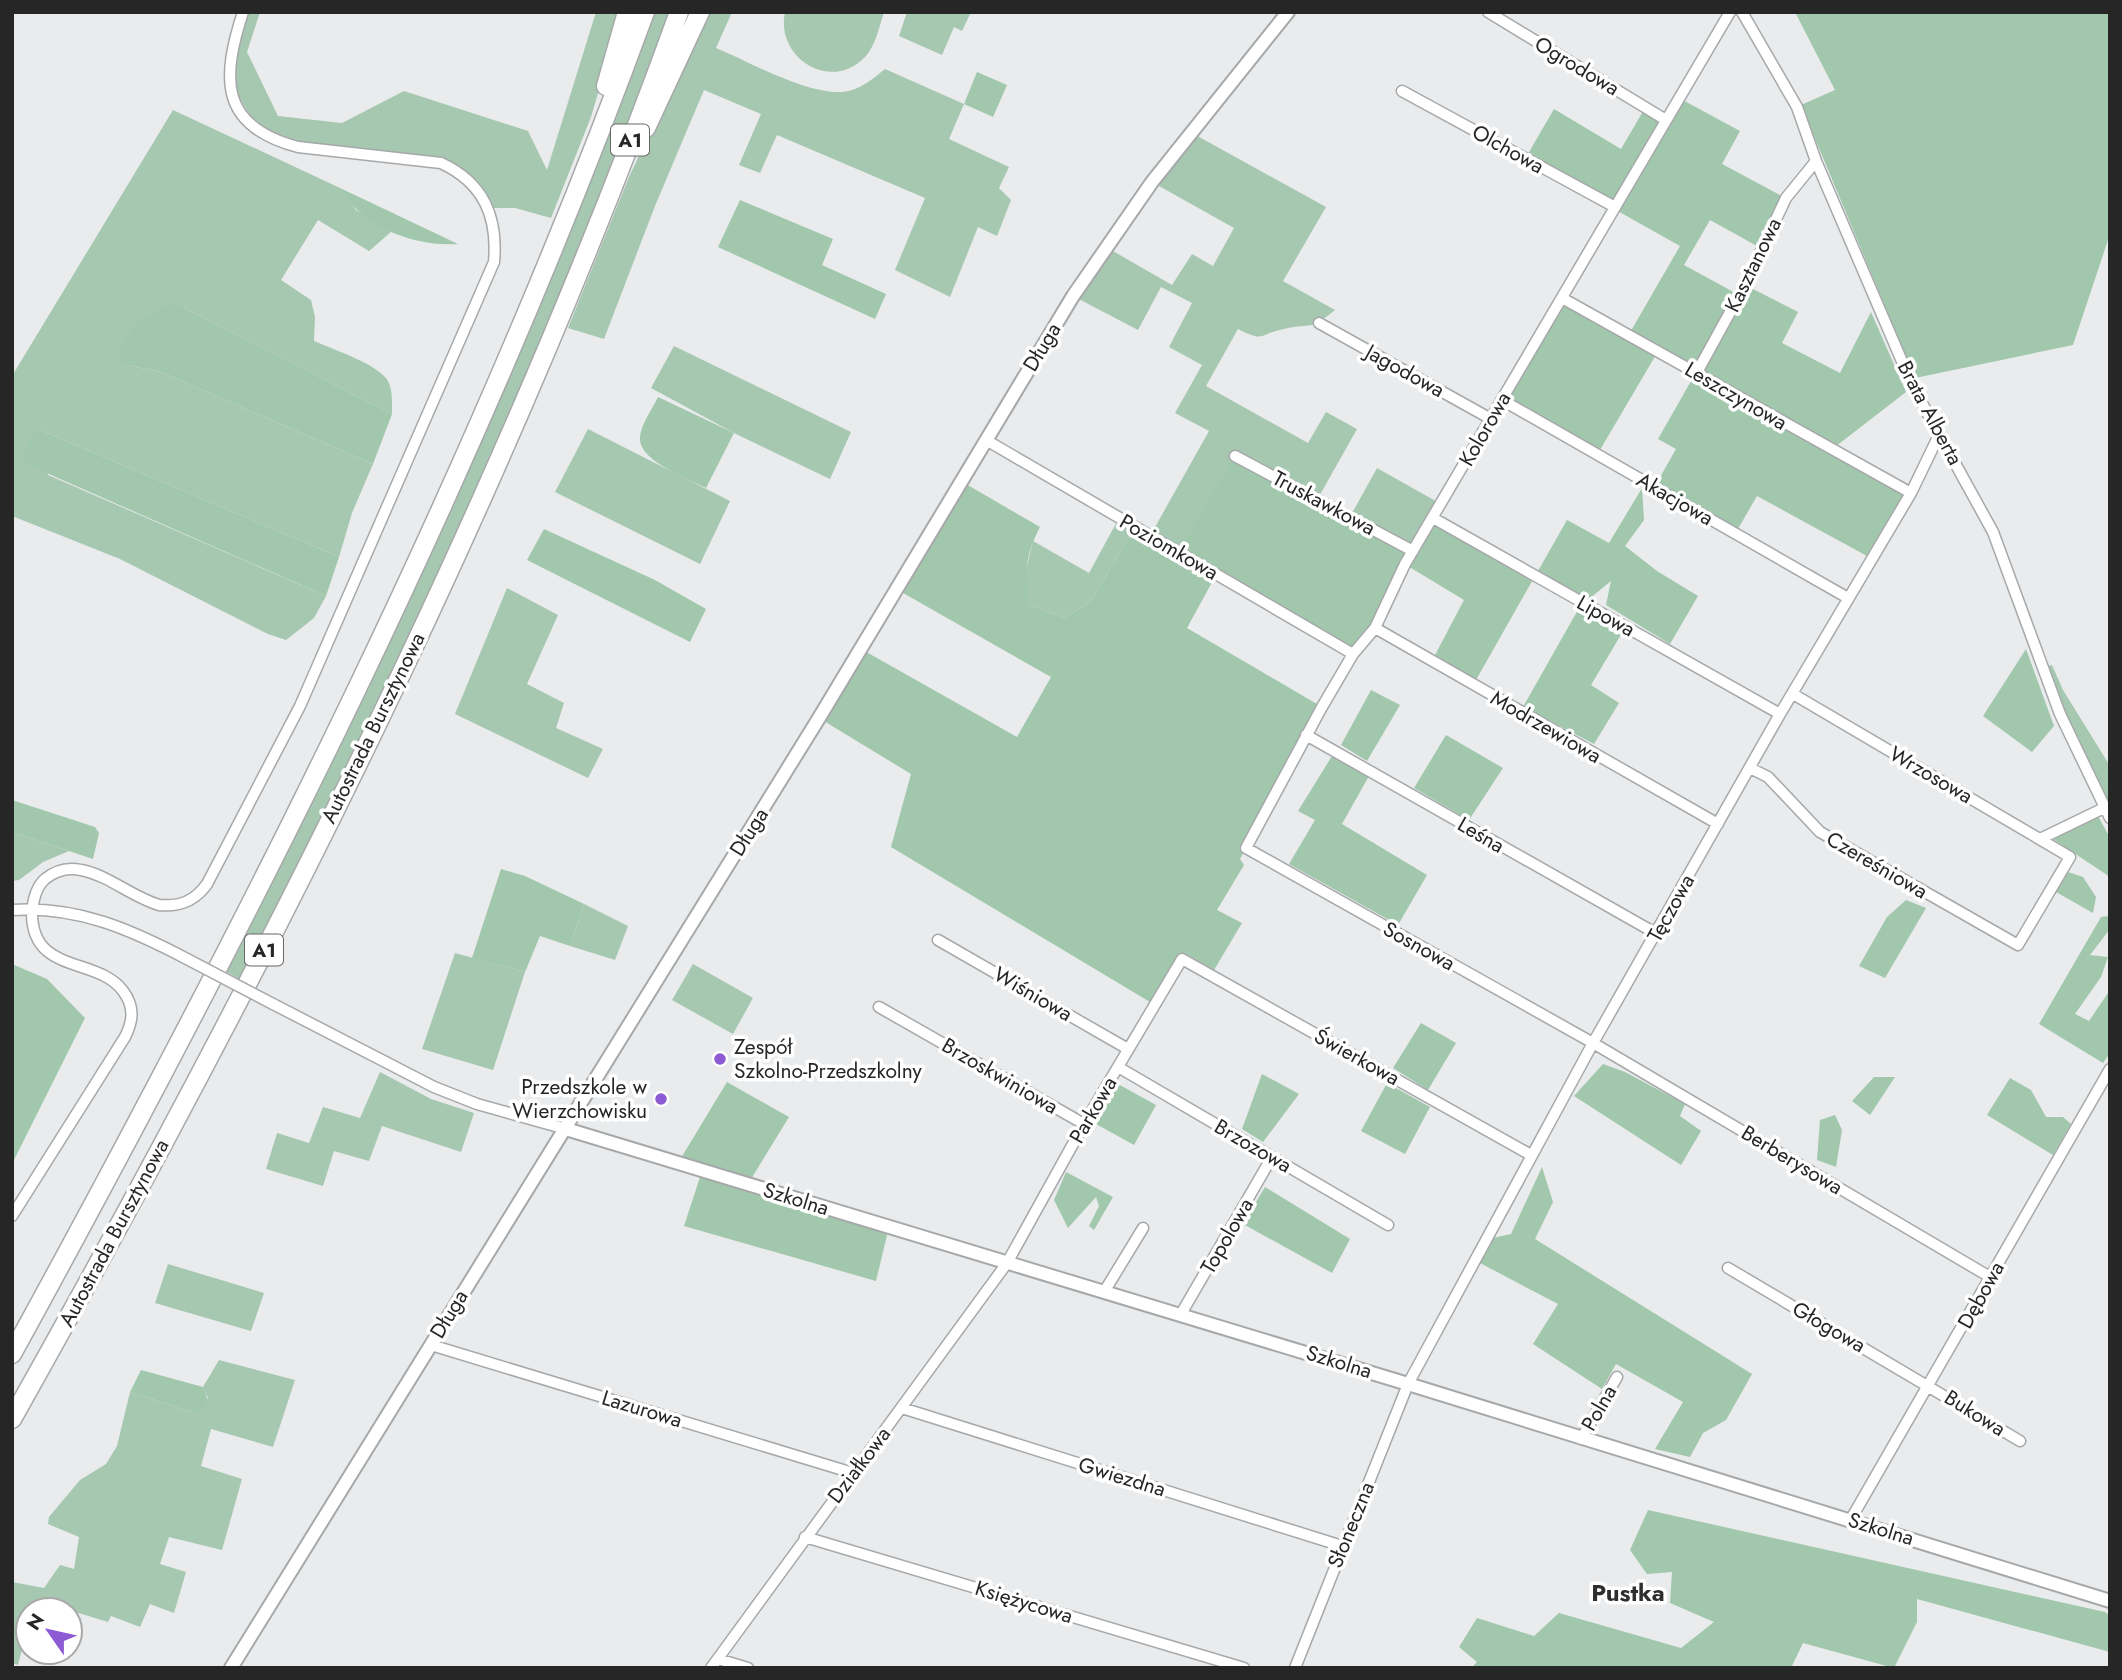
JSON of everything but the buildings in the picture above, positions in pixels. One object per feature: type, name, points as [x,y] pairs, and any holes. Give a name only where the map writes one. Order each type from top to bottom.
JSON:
[{"type":"highway","points":[[552,248],[606,87],[626,12]]},
{"type":"highway","name":"Autostrada Bursztynowa","points":[[12,1354],[194,1017],[328,751],[464,456],[552,248],[645,12]]},
{"type":"highway","name":"Autostrada Bursztynowa","points":[[12,1419],[205,1063],[337,804],[454,557],[546,350],[679,12]]},
{"type":"highway","points":[[579,267],[700,12]]},
{"type":"street","points":[[12,1216],[125,1037],[132,1019],[129,1001],[116,984],[62,961],[46,949],[34,928],[32,909],[41,883],[60,870],[92,873],[145,900],[166,905],[189,901],[207,884],[300,706],[494,262],[497,236],[494,220],[483,199],[458,171],[441,163],[298,147],[276,142],[246,120],[228,83],[231,50],[243,12]]},
{"type":"street","name":"Długa","points":[[231,1668],[566,1129],[1105,247],[1152,183],[1288,12]]},
{"type":"street","name":"Ogrodowa","points":[[1488,12],[1666,120]]},
{"type":"street","name":"Kolorowa","points":[[1246,848],[1306,735],[1353,654],[1374,628],[1413,551],[1730,12]]},
{"type":"street","name":"Brata Alberta","points":[[1741,12],[1797,107],[1816,161],[1913,387],[1993,533],[2016,590],[2049,689],[2110,818]]},
{"type":"street","name":"Olchowa","points":[[1402,91],[1615,207]]},
{"type":"street","name":"Kasztanowa","points":[[1696,374],[1745,285],[1786,198],[1816,161]]},
{"type":"street","name":"Leszczynowa","points":[[1562,298],[1911,493]]},
{"type":"street","name":"Jagodowa","points":[[1320,323],[1491,419]]},
{"type":"street","name":"Akacjowa","points":[[1502,400],[1848,598]]},
{"type":"street","name":"Tęczowa","points":[[1408,1384],[1593,1043],[1780,714],[1911,493],[1939,435]]},
{"type":"street","name":"Poziomkowa","points":[[986,440],[1353,654]]},
{"type":"street","name":"Truskawkowa","points":[[1235,456],[1413,551]]},
{"type":"street","name":"Lipowa","points":[[1433,517],[1780,714]]},
{"type":"street","name":"Modrzewiowa","points":[[1374,628],[1718,824]]},
{"type":"street","name":"Wrzosowa","points":[[1793,694],[2070,857]]},
{"type":"street","name":"Leśna","points":[[1306,735],[1657,934]]},
{"type":"street","name":"Czereśniowa","points":[[1750,768],[1768,777],[1820,832],[2018,945],[2070,857]]},
{"type":"street","points":[[2040,839],[2104,808]]},
{"type":"street","name":"Sosnowa","points":[[1246,848],[1593,1043]]},
{"type":"street","points":[[12,909],[82,914],[110,922],[435,1087],[477,1104],[566,1129]]},
{"type":"street","name":"Wiśniowa","points":[[938,940],[1128,1049]]},
{"type":"street","name":"Parkowa","points":[[1007,1263],[1084,1124],[1182,959]]},
{"type":"street","name":"Świerkowa","points":[[1182,959],[1531,1155]]},
{"type":"street","name":"Brzoskwiniowa","points":[[879,1007],[1084,1124]]},
{"type":"street","name":"Berberysowa","points":[[1593,1043],[1990,1277]]},
{"type":"street","name":"Brzozowa","points":[[1118,1067],[1388,1225]]},
{"type":"street","name":"Dębowa","points":[[1851,1520],[2110,1069]]},
{"type":"street","name":"Szkolna","points":[[566,1129],[1181,1314],[2110,1601]]},
{"type":"street","name":"Topolowa","points":[[1181,1314],[1272,1157]]},
{"type":"street","points":[[1104,1292],[1143,1227]]},
{"type":"street","name":"Działkowa","points":[[711,1668],[1007,1263]]},
{"type":"street","name":"Głogowa","points":[[1728,1268],[1930,1386]]},
{"type":"street","name":"Lazurowa","points":[[430,1345],[853,1473]]},
{"type":"street","name":"Polna","points":[[1581,1439],[1617,1377]]},
{"type":"street","name":"Słoneczna","points":[[1295,1668],[1408,1384]]},
{"type":"street","name":"Bukowa","points":[[1930,1386],[2021,1441]]},
{"type":"street","name":"Gwiezdna","points":[[902,1408],[1342,1546]]},
{"type":"street","name":"Księżycowa","points":[[805,1537],[1244,1668]]},
{"type":"street","points":[[718,1659],[748,1668]]},
{"type":"green space","points":[[248,12],[260,12],[247,52],[278,116],[342,123],[404,91],[528,131],[547,170],[596,12],[622,12],[591,117],[551,218],[515,208],[494,208],[475,179],[446,162],[422,156],[307,146],[281,138],[259,124],[240,99],[233,76],[234,52]]},
{"type":"green space","points":[[652,12],[672,12],[538,346],[427,599],[241,980],[225,971],[274,876]]},
{"type":"green space","points":[[706,12],[732,12],[716,48],[795,83],[842,92],[865,84],[885,69],[964,104],[949,139],[1009,167],[999,188],[1011,200],[997,236],[978,227],[950,297],[895,270],[925,198],[777,135],[760,173],[739,165],[761,114],[704,90],[655,206],[604,339],[568,328],[629,177]]},
{"type":"green space","points":[[785,12],[884,12],[869,52],[851,67],[837,72],[822,71],[797,56],[788,44],[784,29]]},
{"type":"green space","points":[[907,12],[971,12],[962,31],[954,27],[942,55],[899,36]]},
{"type":"green space","points":[[1795,12],[2110,12],[2110,234],[2073,345],[1915,378],[1801,105],[1835,90]]},
{"type":"green space","points":[[977,72],[1007,85],[993,117],[964,104]]},
{"type":"green space","points":[[1679,98],[1740,131],[1722,164],[1782,196],[1757,246],[1710,220],[1684,265],[1739,295],[1745,285],[1798,312],[1782,343],[1840,373],[1871,312],[1906,392],[1831,450],[1905,491],[1867,556],[1757,496],[1735,534],[1654,488],[1676,449],[1658,439],[1695,374],[1657,353],[1597,455],[1502,400],[1562,298],[1628,336],[1680,246],[1525,159],[1554,109],[1621,149],[1645,108],[1666,120]]},
{"type":"green space","points":[[173,110],[340,188],[356,210],[391,232],[369,251],[318,220],[281,280],[311,300],[315,317],[314,341],[365,363],[388,381],[392,414],[184,308],[126,365],[161,372],[373,464],[352,513],[339,557],[40,430],[48,475],[326,596],[314,618],[286,640],[268,634],[120,559],[12,516],[12,376]]},
{"type":"green space","points":[[1192,133],[1326,207],[1283,281],[1335,310],[1315,324],[1262,336],[1253,336],[1238,329],[1206,386],[1308,443],[1326,412],[1357,429],[1317,500],[1179,553],[1150,536],[1209,431],[1175,413],[1202,365],[1169,347],[1192,303],[1161,287],[1138,330],[1073,296],[1106,247],[1172,285],[1192,254],[1213,266],[1234,228],[1152,182]]},
{"type":"green space","points":[[340,188],[458,244],[425,242],[392,232],[362,214]]},
{"type":"green space","points":[[740,200],[833,239],[822,265],[886,294],[875,319],[718,247]]},
{"type":"green space","points":[[169,304],[184,308],[392,414],[373,464],[161,372],[126,365],[119,355],[126,337],[144,318]]},
{"type":"green space","points":[[674,346],[851,432],[830,479],[734,433],[651,388]]},
{"type":"green space","points":[[658,397],[734,433],[706,488],[665,468],[641,445],[643,427]]},
{"type":"green space","points":[[588,429],[730,501],[700,564],[555,492]]},
{"type":"green space","points":[[40,430],[339,557],[326,596],[26,464],[23,457],[33,433]]},
{"type":"green space","points":[[1235,456],[1413,551],[1433,518],[1535,576],[1476,680],[1434,657],[1464,600],[1406,565],[1375,628],[1353,654],[1216,575],[1187,628],[1322,707],[1240,859],[1244,865],[1217,910],[1242,923],[1214,970],[1185,953],[1155,1005],[891,847],[911,774],[819,718],[861,649],[1017,737],[1051,677],[896,589],[959,480],[1040,527],[1027,565],[1030,605],[1065,618],[1091,601],[1135,527],[1179,552]]},
{"type":"green space","points":[[1377,468],[1441,504],[1413,551],[1350,517]]},
{"type":"green space","points":[[1642,488],[1644,520],[1625,546],[1657,571],[1698,596],[1670,644],[1606,605],[1611,581],[1589,599],[1538,571],[1567,520],[1609,543]]},
{"type":"green space","points":[[1119,518],[1135,527],[1091,601],[1065,618],[1030,605],[1024,579],[1033,541],[1089,573]]},
{"type":"green space","points":[[544,529],[655,580],[706,609],[690,642],[527,560]]},
{"type":"green space","points":[[507,588],[558,615],[527,684],[564,703],[556,728],[603,749],[588,778],[455,714]]},
{"type":"green space","points":[[1579,608],[1622,633],[1591,685],[1619,703],[1594,744],[1523,707]]},
{"type":"green space","points":[[2026,649],[2054,726],[2032,752],[1983,716]]},
{"type":"green space","points":[[2052,665],[2063,690],[2110,766],[2110,803],[2105,804],[2045,667]]},
{"type":"green space","points":[[1371,690],[1400,705],[1367,761],[1341,745]]},
{"type":"green space","points":[[1446,735],[1503,768],[1469,820],[1414,788]]},
{"type":"green space","points":[[1332,756],[1369,776],[1342,824],[1427,875],[1398,925],[1289,864],[1315,820],[1298,811]]},
{"type":"green space","points":[[12,800],[95,827],[99,833],[93,859],[12,832]]},
{"type":"green space","points":[[2098,816],[2110,838],[2110,877],[2053,839]]},
{"type":"green space","points":[[12,832],[69,851],[43,862],[19,880],[12,881]]},
{"type":"green space","points":[[501,869],[525,876],[584,904],[570,946],[540,936],[525,972],[472,958]]},
{"type":"green space","points":[[2068,872],[2083,877],[2096,897],[2093,913],[2056,892]]},
{"type":"green space","points":[[1906,900],[1926,908],[1885,978],[1859,966],[1887,917]]},
{"type":"green space","points":[[584,904],[628,926],[615,960],[570,946]]},
{"type":"green space","points":[[2110,916],[2110,929],[2090,955],[2108,957],[2101,977],[2075,1014],[2089,1021],[2110,990],[2110,1053],[2103,1063],[2039,1024],[2101,917]]},
{"type":"green space","points":[[455,953],[525,972],[493,1070],[422,1049]]},
{"type":"green space","points":[[12,964],[47,979],[85,1018],[12,1164]]},
{"type":"green space","points":[[693,964],[753,998],[733,1034],[672,1000]]},
{"type":"green space","points":[[1421,1023],[1456,1043],[1428,1090],[1393,1068]]},
{"type":"green space","points":[[1603,1064],[1625,1072],[1685,1104],[1680,1116],[1701,1131],[1681,1165],[1574,1096]]},
{"type":"green space","points":[[380,1072],[431,1099],[474,1113],[461,1152],[382,1126],[369,1161],[334,1151],[323,1186],[266,1169],[277,1133],[309,1143],[323,1107],[360,1118]]},
{"type":"green space","points":[[1262,1074],[1299,1094],[1263,1142],[1242,1129]]},
{"type":"green space","points":[[1874,1077],[1895,1077],[1870,1115],[1852,1101]]},
{"type":"green space","points":[[2010,1078],[2031,1090],[2046,1117],[2063,1117],[2071,1124],[2053,1155],[1987,1115]]},
{"type":"green space","points":[[727,1082],[789,1117],[748,1184],[889,1227],[876,1281],[684,1226],[702,1171],[678,1163]]},
{"type":"green space","points":[[1387,1083],[1430,1107],[1405,1154],[1361,1131]]},
{"type":"green space","points":[[1118,1084],[1156,1105],[1134,1145],[1096,1124]]},
{"type":"green space","points":[[1835,1115],[1842,1130],[1836,1167],[1817,1160],[1820,1120]]},
{"type":"green space","points":[[1542,1167],[1553,1202],[1535,1239],[1752,1374],[1726,1420],[1703,1433],[1690,1457],[1655,1449],[1683,1402],[1616,1364],[1602,1389],[1533,1344],[1558,1304],[1480,1263],[1493,1238],[1511,1234]]},
{"type":"green space","points":[[1066,1172],[1113,1197],[1094,1230],[1089,1226],[1099,1206],[1096,1197],[1068,1228],[1054,1200]]},
{"type":"green space","points":[[1265,1187],[1350,1239],[1332,1273],[1243,1224]]},
{"type":"green space","points":[[168,1264],[264,1293],[251,1331],[155,1303]]},
{"type":"green space","points":[[219,1360],[295,1380],[273,1447],[211,1429],[201,1466],[242,1479],[222,1550],[169,1537],[160,1564],[186,1572],[174,1613],[150,1604],[140,1627],[111,1616],[108,1622],[84,1615],[84,1596],[14,1596],[14,1664],[12,1663],[12,1582],[44,1588],[60,1565],[74,1569],[79,1537],[48,1524],[49,1517],[80,1480],[106,1464],[117,1446],[130,1392],[192,1412],[208,1398],[203,1387]]},
{"type":"green space","points":[[141,1370],[203,1387],[206,1406],[202,1412],[192,1412],[130,1392]]},
{"type":"green space","points":[[1648,1510],[2105,1612],[2110,1616],[2110,1652],[1917,1599],[1917,1622],[1894,1668],[1803,1643],[1791,1668],[1471,1668],[1477,1662],[1459,1647],[1477,1618],[1534,1636],[1559,1613],[1681,1648],[1714,1622],[1670,1603],[1672,1572],[1647,1574],[1630,1550]]},
{"type":"place","name":"Zespół Szkolno-Przedszkolny","points":[[720,1059]]},
{"type":"place","name":"Przedszkole w Wierzchowisku","points":[[661,1099]]},
{"type":"district","name":"Pustka","points":[[1628,1593]]}]
